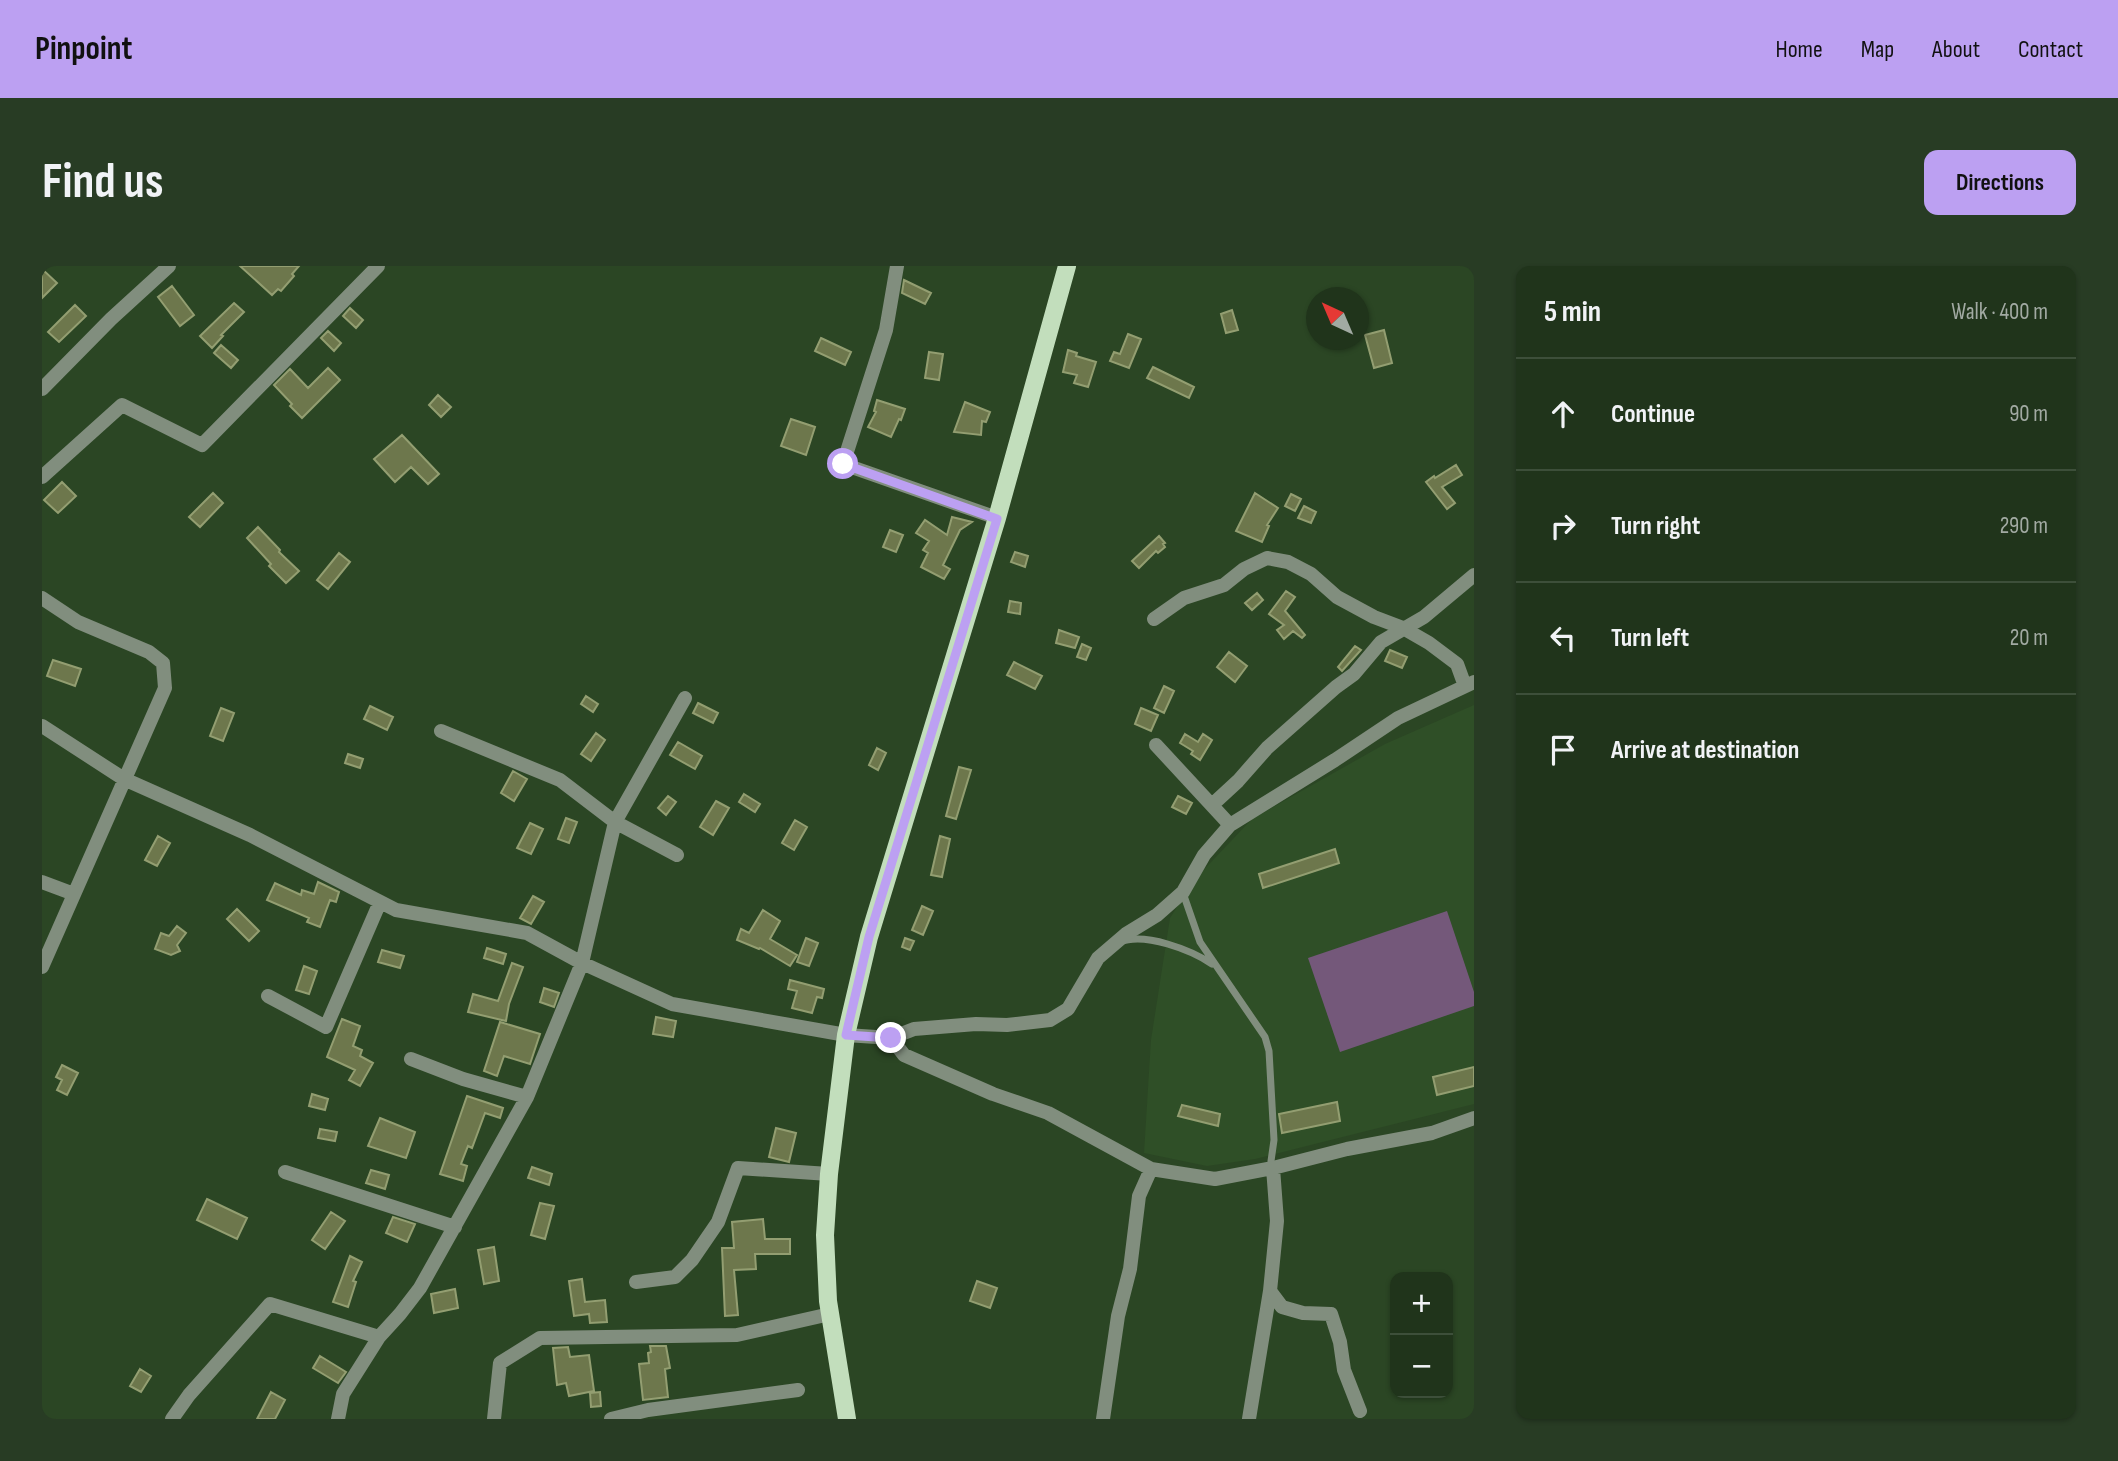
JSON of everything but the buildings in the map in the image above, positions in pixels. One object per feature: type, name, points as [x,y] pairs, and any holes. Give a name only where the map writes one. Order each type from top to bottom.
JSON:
[{"type":"main road","points":[[846,1419],[830,1314],[825,1234],[829,1174],[846,1035],[869,937],[997,519],[1067,266]]},
{"type":"street","points":[[42,388],[169,266]]},
{"type":"street","points":[[42,477],[122,405],[202,445],[378,266]]},
{"type":"street","points":[[897,266],[886,330],[843,464],[997,519]]},
{"type":"street","points":[[42,726],[124,779],[250,835],[396,910],[527,933],[582,963],[671,1004],[846,1035],[891,1038],[914,1029],[976,1024],[1007,1025],[1050,1020],[1068,1009],[1098,958],[1126,934],[1157,915],[1183,892],[1204,855],[1230,825],[1398,718],[1469,684],[1457,664],[1403,628],[1374,617],[1337,597],[1311,574],[1287,562],[1267,558],[1244,569],[1224,585],[1184,598],[1154,619]]},
{"type":"street","points":[[1212,805],[1267,748],[1354,674],[1381,642],[1424,617],[1474,575]]},
{"type":"street","points":[[42,598],[78,622],[149,652],[163,663],[165,688],[42,967]]},
{"type":"street","points":[[338,1419],[343,1394],[379,1337],[420,1288],[527,1097],[582,963],[615,822],[685,698]]},
{"type":"street","points":[[440,731],[560,780],[615,822],[677,855]]},
{"type":"street","points":[[1156,745],[1230,825]]},
{"type":"street","points":[[42,883],[74,894]]},
{"type":"street","points":[[268,996],[326,1027],[380,902]]},
{"type":"street","points":[[891,1038],[904,1055],[993,1094],[1048,1113],[1151,1169],[1215,1179],[1432,1133],[1474,1118]]},
{"type":"street","points":[[411,1059],[463,1079],[527,1097]]},
{"type":"street","points":[[636,1282],[675,1277],[692,1260],[718,1222],[738,1168],[829,1174]]},
{"type":"street","points":[[1249,1419],[1270,1291],[1277,1221],[1273,1168]]},
{"type":"street","points":[[1103,1419],[1118,1316],[1130,1269],[1139,1196],[1151,1169]]},
{"type":"street","points":[[285,1172],[455,1227]]},
{"type":"street","points":[[1270,1291],[1282,1307],[1303,1313],[1331,1314],[1340,1342],[1344,1370],[1360,1411]]},
{"type":"street","points":[[172,1419],[189,1395],[270,1304],[379,1337]]},
{"type":"street","points":[[494,1419],[500,1363],[540,1338],[737,1335],[830,1314]]},
{"type":"street","points":[[611,1419],[798,1390]]},
{"type":"lane","points":[[1183,892],[1200,942],[1265,1037],[1269,1051],[1273,1168]]},
{"type":"lane","points":[[1114,945],[1125,940],[1178,946],[1215,966]]},
{"type":"shaded area","points":[[1474,705],[1474,1104],[1255,1159],[1207,1166],[1144,1153],[1151,1040],[1170,918],[1195,879],[1252,819],[1385,744]]},
{"type":"shaded area","points":[[1447,911],[1474,992],[1474,1006],[1340,1052],[1308,958]]},
{"type":"route","points":[[843,464],[997,519],[869,937],[846,1035],[891,1038]]}]
